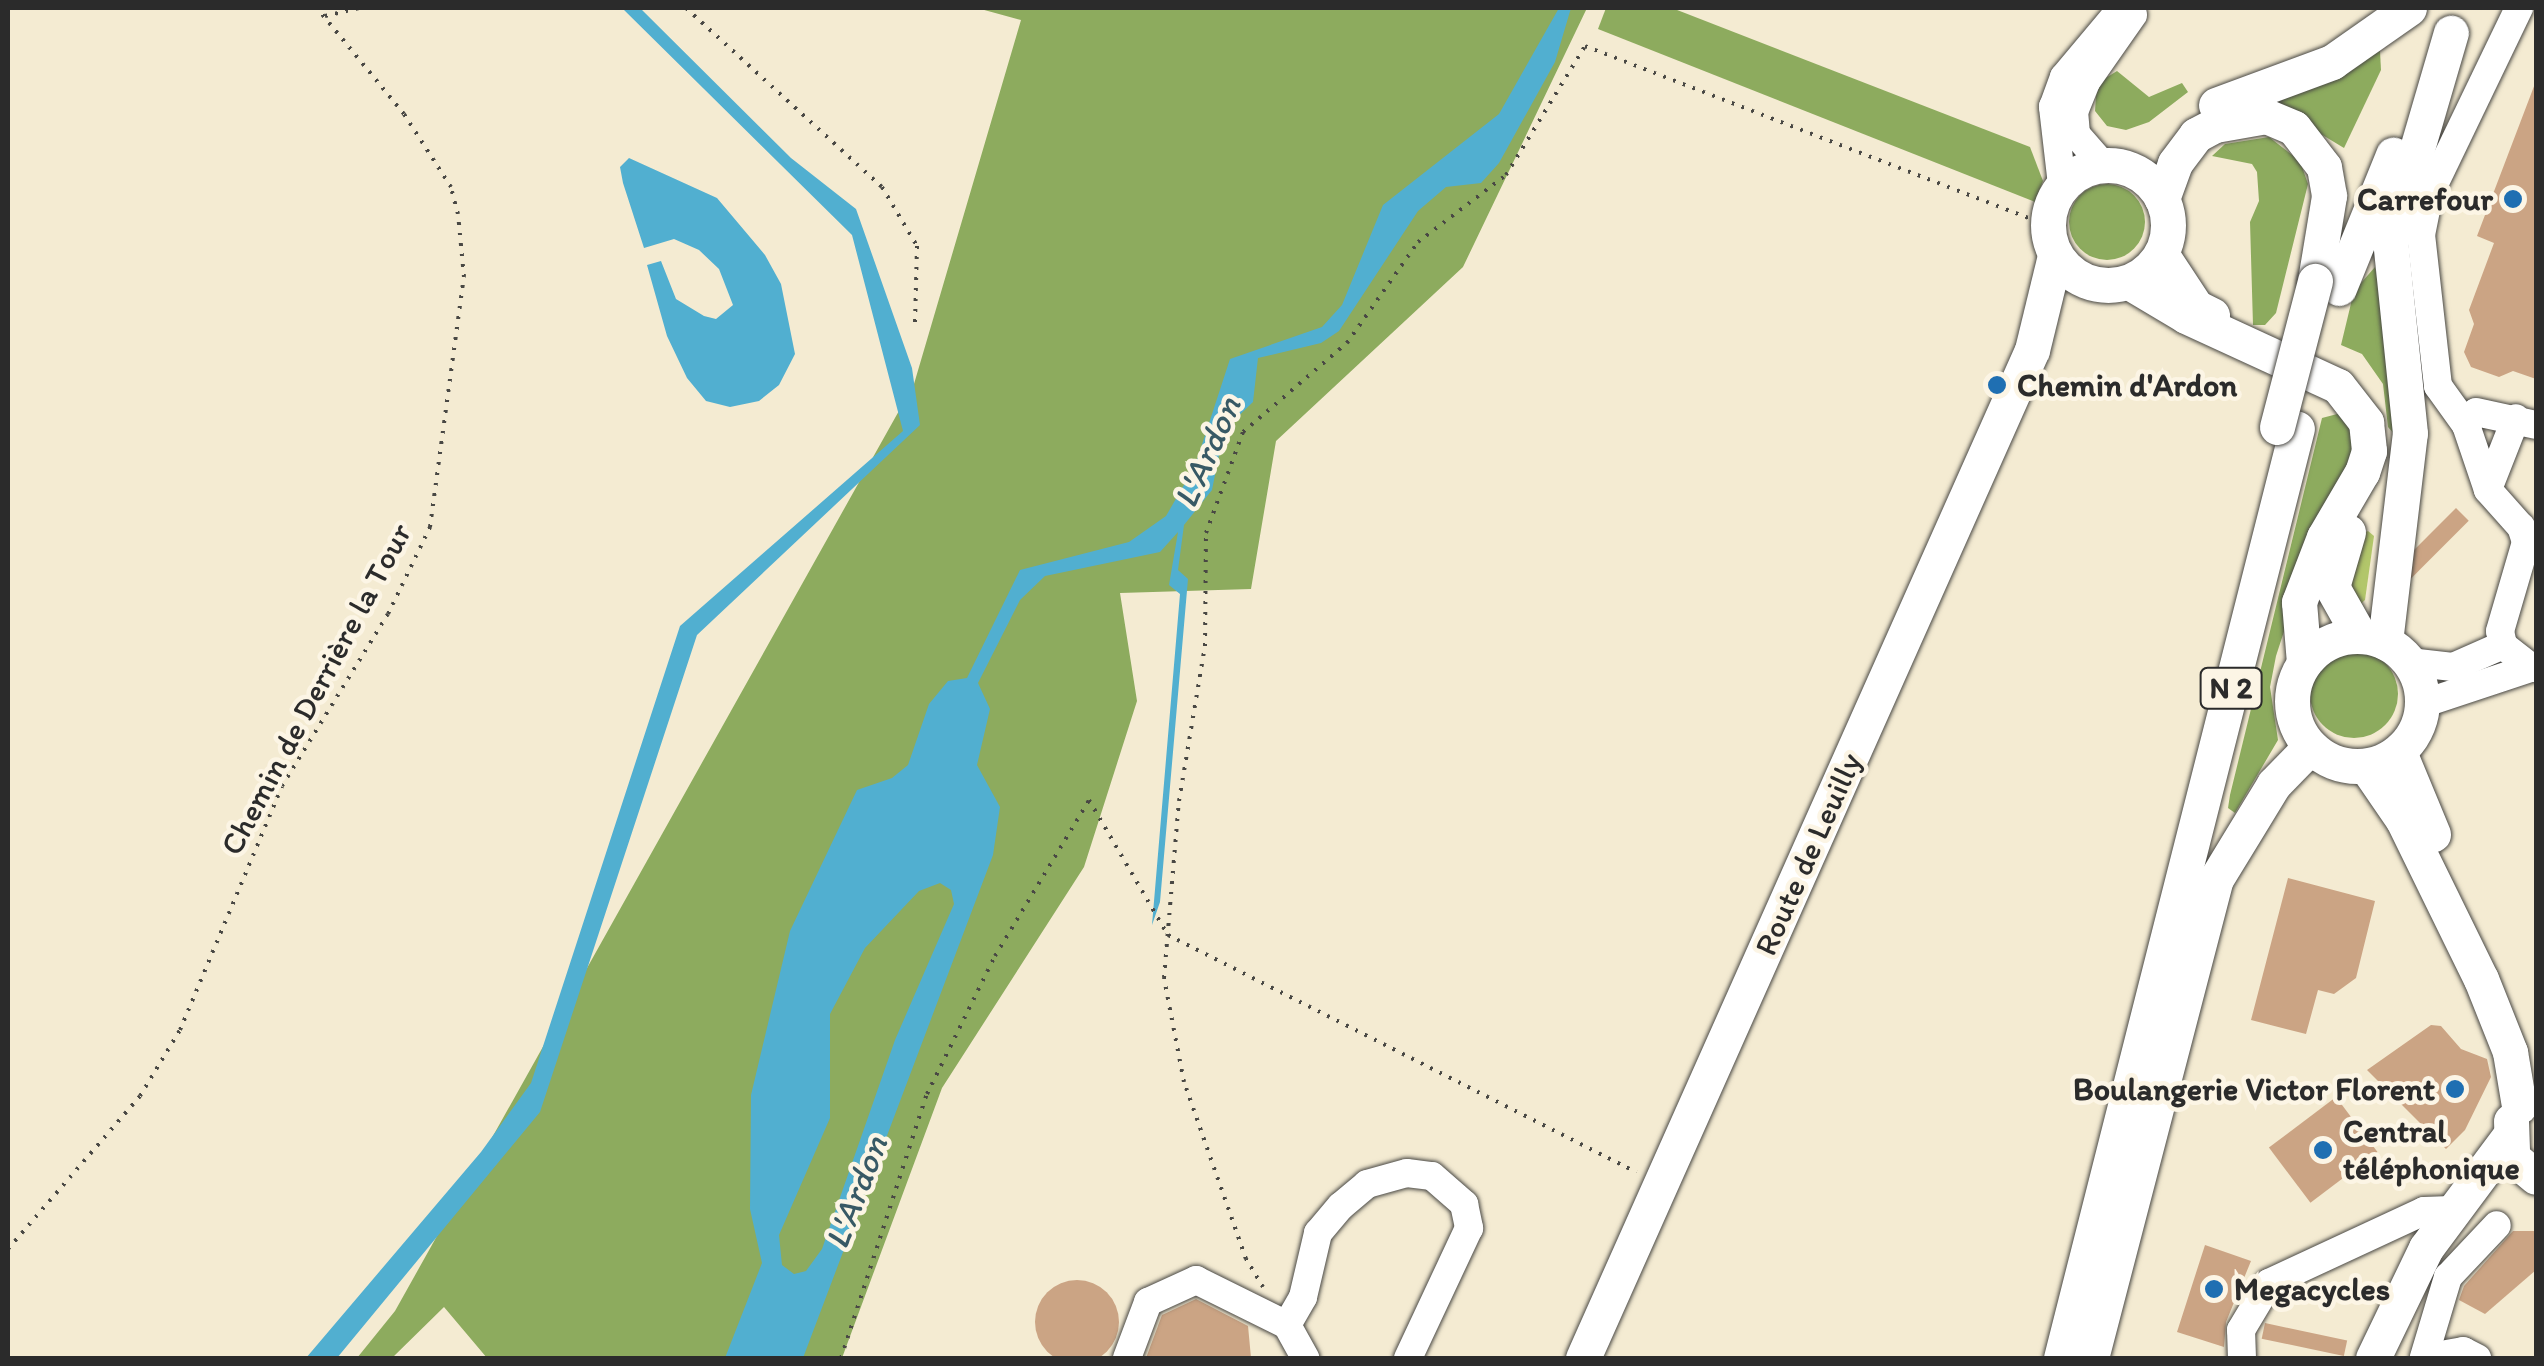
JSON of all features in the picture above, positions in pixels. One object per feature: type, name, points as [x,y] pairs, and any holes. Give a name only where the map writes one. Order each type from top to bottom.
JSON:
[{"type":"main road","points":[[2032,350],[2062,185],[2118,168],[2196,114],[2332,62],[2410,8]]},
{"type":"main road","points":[[2327,284],[2458,20]]},
{"type":"main road","points":[[2384,646],[2410,433],[2390,241],[2458,20]]},
{"type":"main road","points":[[2032,350],[2112,284],[2161,254],[2168,232],[2162,199],[2175,163],[2214,124],[2266,116],[2294,128],[2324,166],[2328,196],[2327,284]]},
{"type":"main road","points":[[2118,168],[2162,199]]},
{"type":"main road","points":[[2051,240],[2112,284],[2338,386],[2366,422],[2370,451],[2324,538],[2299,602],[2304,662]]},
{"type":"main road","points":[[2161,254],[2196,306],[2347,377],[2366,391],[2382,418],[2386,447],[2380,472],[2350,527],[2332,586],[2384,646],[2422,704],[2419,722],[2399,752],[2366,766],[2336,764],[2310,748],[2292,715],[2295,679],[2304,662],[2338,638],[2384,646]]},
{"type":"main road","name":"N 2","points":[[2062,1358],[2285,480],[2287,428],[2327,284]]},
{"type":"main road","name":"Route de Leuilly","points":[[1583,1358],[2032,350]]},
{"type":"main road","points":[[2091,1358],[2216,879],[2274,784],[2310,748]]},
{"type":"main road","points":[[2399,752],[2536,1062]]},
{"type":"main road","points":[[2366,766],[2403,820],[2481,979],[2510,1052],[2531,1174],[2455,1204]]},
{"type":"main road","points":[[2374,1358],[2455,1204],[2521,1113]]},
{"type":"street","points":[[2062,185],[2052,107],[2064,77],[2122,8]]},
{"type":"street","points":[[2118,168],[2076,134],[2074,112],[2086,82],[2135,8]]},
{"type":"street","points":[[2502,646],[2502,615],[2532,544],[2488,490],[2466,425],[2438,386],[2422,235],[2430,195],[2519,8]]},
{"type":"street","points":[[2466,425],[2476,412],[2526,421],[2488,490]]},
{"type":"street","points":[[2384,646],[2453,667],[2502,646]]},
{"type":"street","points":[[2502,646],[2534,667]]},
{"type":"street","points":[[2422,704],[2534,667]]},
{"type":"street","points":[[1286,1325],[1303,1297],[1318,1233],[1341,1206],[1367,1184],[1407,1173],[1432,1176],[1464,1204],[1469,1228],[1408,1358]]},
{"type":"street","points":[[2242,1358],[2241,1330],[2269,1283],[2424,1212],[2455,1204]]},
{"type":"street","points":[[2477,1358],[2463,1351],[2424,1358],[2448,1277],[2497,1225]]},
{"type":"street","points":[[1128,1358],[1148,1302],[1196,1280],[1286,1325],[1305,1358]]},
{"type":"path","name":"Chemin de Derrière la Tour","points":[[8,1249],[140,1096],[180,1030],[282,786],[388,614],[430,526],[464,277],[452,186],[404,114],[317,8]]},
{"type":"path","points":[[325,16],[359,8]]},
{"type":"path","points":[[686,8],[882,187],[917,246],[915,324]]},
{"type":"path","points":[[1286,1325],[1246,1259],[1184,1082],[1164,978],[1179,802],[1205,646],[1206,533],[1243,432],[1346,344],[1418,242],[1506,176],[1585,46],[2051,240]]},
{"type":"path","points":[[841,1358],[928,1094],[995,956],[1089,800],[1168,935],[1660,1185]]},
{"type":"green space","points":[[977,8],[1587,8],[1463,267],[1276,441],[1251,589],[1120,593],[1137,701],[1084,867],[942,1088],[842,1358],[487,1358],[444,1307],[392,1358],[357,1358],[395,1311],[914,384],[1021,20]]},
{"type":"green space","points":[[1606,8],[1672,8],[2030,147],[2043,181],[2035,202],[1598,29]]},
{"type":"green space","points":[[2361,51],[2380,51],[2381,70],[2344,148],[2263,99]]},
{"type":"green space","points":[[2117,71],[2149,97],[2182,83],[2188,92],[2149,122],[2126,130],[2107,126],[2095,111],[2096,96],[2101,81]]},
{"type":"green space","points":[[2269,137],[2300,161],[2308,184],[2276,313],[2265,325],[2253,325],[2250,222],[2259,201],[2257,172],[2252,164],[2212,156],[2225,144]]},
{"type":"green space","points":[[2107,184],[2122,186],[2134,195],[2143,207],[2143,237],[2134,249],[2122,258],[2107,260],[2092,258],[2080,249],[2071,237],[2069,222],[2071,207],[2080,195],[2092,186]]},
{"type":"green space","points":[[2375,267],[2394,377],[2396,436],[2388,427],[2383,384],[2362,354],[2341,345],[2354,291]]},
{"type":"green space","points":[[2341,413],[2353,421],[2358,458],[2327,500],[2276,656],[2270,687],[2278,740],[2235,813],[2228,808],[2230,795],[2322,418]]},
{"type":"green space","points":[[2368,531],[2374,536],[2365,600],[2354,610],[2346,599],[2357,537]]},
{"type":"green space","points":[[2345,650],[2363,650],[2379,657],[2391,669],[2398,694],[2391,719],[2379,731],[2363,738],[2345,738],[2329,731],[2317,719],[2310,703],[2310,685],[2317,669],[2329,657]]},
{"type":"water","points":[[622,8],[640,8],[791,158],[856,209],[912,368],[920,425],[697,635],[540,1112],[337,1358],[306,1358],[481,1152],[531,1083],[680,626],[903,431],[852,235]]},
{"type":"water","name":"L'Ardon","points":[[1559,8],[1571,8],[1555,62],[1499,163],[1481,183],[1446,187],[1418,211],[1339,331],[1321,343],[1258,358],[1253,402],[1224,430],[1212,490],[1184,525],[1178,570],[1188,579],[1160,902],[1152,925],[1180,594],[1169,585],[1178,532],[1160,552],[1045,576],[1020,600],[978,683],[990,709],[977,765],[1000,807],[993,855],[803,1358],[725,1358],[762,1263],[750,1209],[751,1095],[790,931],[857,790],[892,778],[908,765],[929,704],[948,681],[967,678],[1020,570],[1129,542],[1166,516],[1195,466],[1230,359],[1322,327],[1342,305],[1383,205],[1499,114]],"holes":[[[940,883],[951,890],[954,904],[895,1040],[822,1249],[806,1271],[794,1274],[782,1265],[779,1235],[830,1118],[830,1014],[865,948],[919,891]]]},
{"type":"water","points":[[629,158],[717,198],[765,255],[781,284],[795,354],[779,385],[759,401],[730,407],[706,401],[687,378],[667,336],[647,265],[661,261],[676,299],[704,316],[716,319],[733,305],[719,269],[699,250],[674,239],[644,248],[620,167]]},
{"type":"building","points":[[2536,81],[2536,379],[2513,371],[2499,377],[2471,367],[2464,352],[2474,324],[2469,310],[2494,243],[2477,236]]},
{"type":"building","points":[[2456,508],[2469,521],[2397,592],[2385,579]]},
{"type":"building","points":[[2288,878],[2375,901],[2356,978],[2334,994],[2318,990],[2306,1034],[2251,1020]]},
{"type":"building","points":[[2431,1025],[2441,1026],[2461,1049],[2487,1059],[2491,1077],[2465,1130],[2446,1149],[2367,1070]]},
{"type":"building","name":"Central téléphonique","points":[[2336,1097],[2378,1152],[2310,1203],[2269,1148]]},
{"type":"building","points":[[2513,1231],[2536,1231],[2536,1270],[2485,1314],[2459,1300],[2464,1286]]},
{"type":"building","points":[[2205,1245],[2251,1261],[2226,1322],[2224,1347],[2177,1332]]},
{"type":"building","points":[[1077,1280],[1093,1283],[1107,1292],[1116,1306],[1116,1338],[1107,1352],[1093,1361],[1077,1364],[1061,1361],[1047,1352],[1038,1338],[1035,1322],[1038,1306],[1047,1292],[1061,1283]]},
{"type":"building","points":[[1196,1299],[1248,1326],[1251,1358],[1146,1358],[1162,1315]]},
{"type":"building","points":[[2265,1323],[2347,1340],[2344,1356],[2262,1339]]},
{"type":"place","name":"Carrefour","points":[[2513,199]]},
{"type":"place","name":"Chemin d'Ardon","points":[[1997,385]]},
{"type":"place","name":"Boulangerie Victor Florent","points":[[2455,1089]]},
{"type":"place","name":"Central téléphonique","points":[[2323,1150]]},
{"type":"place","name":"Megacycles","points":[[2214,1289]]}]
